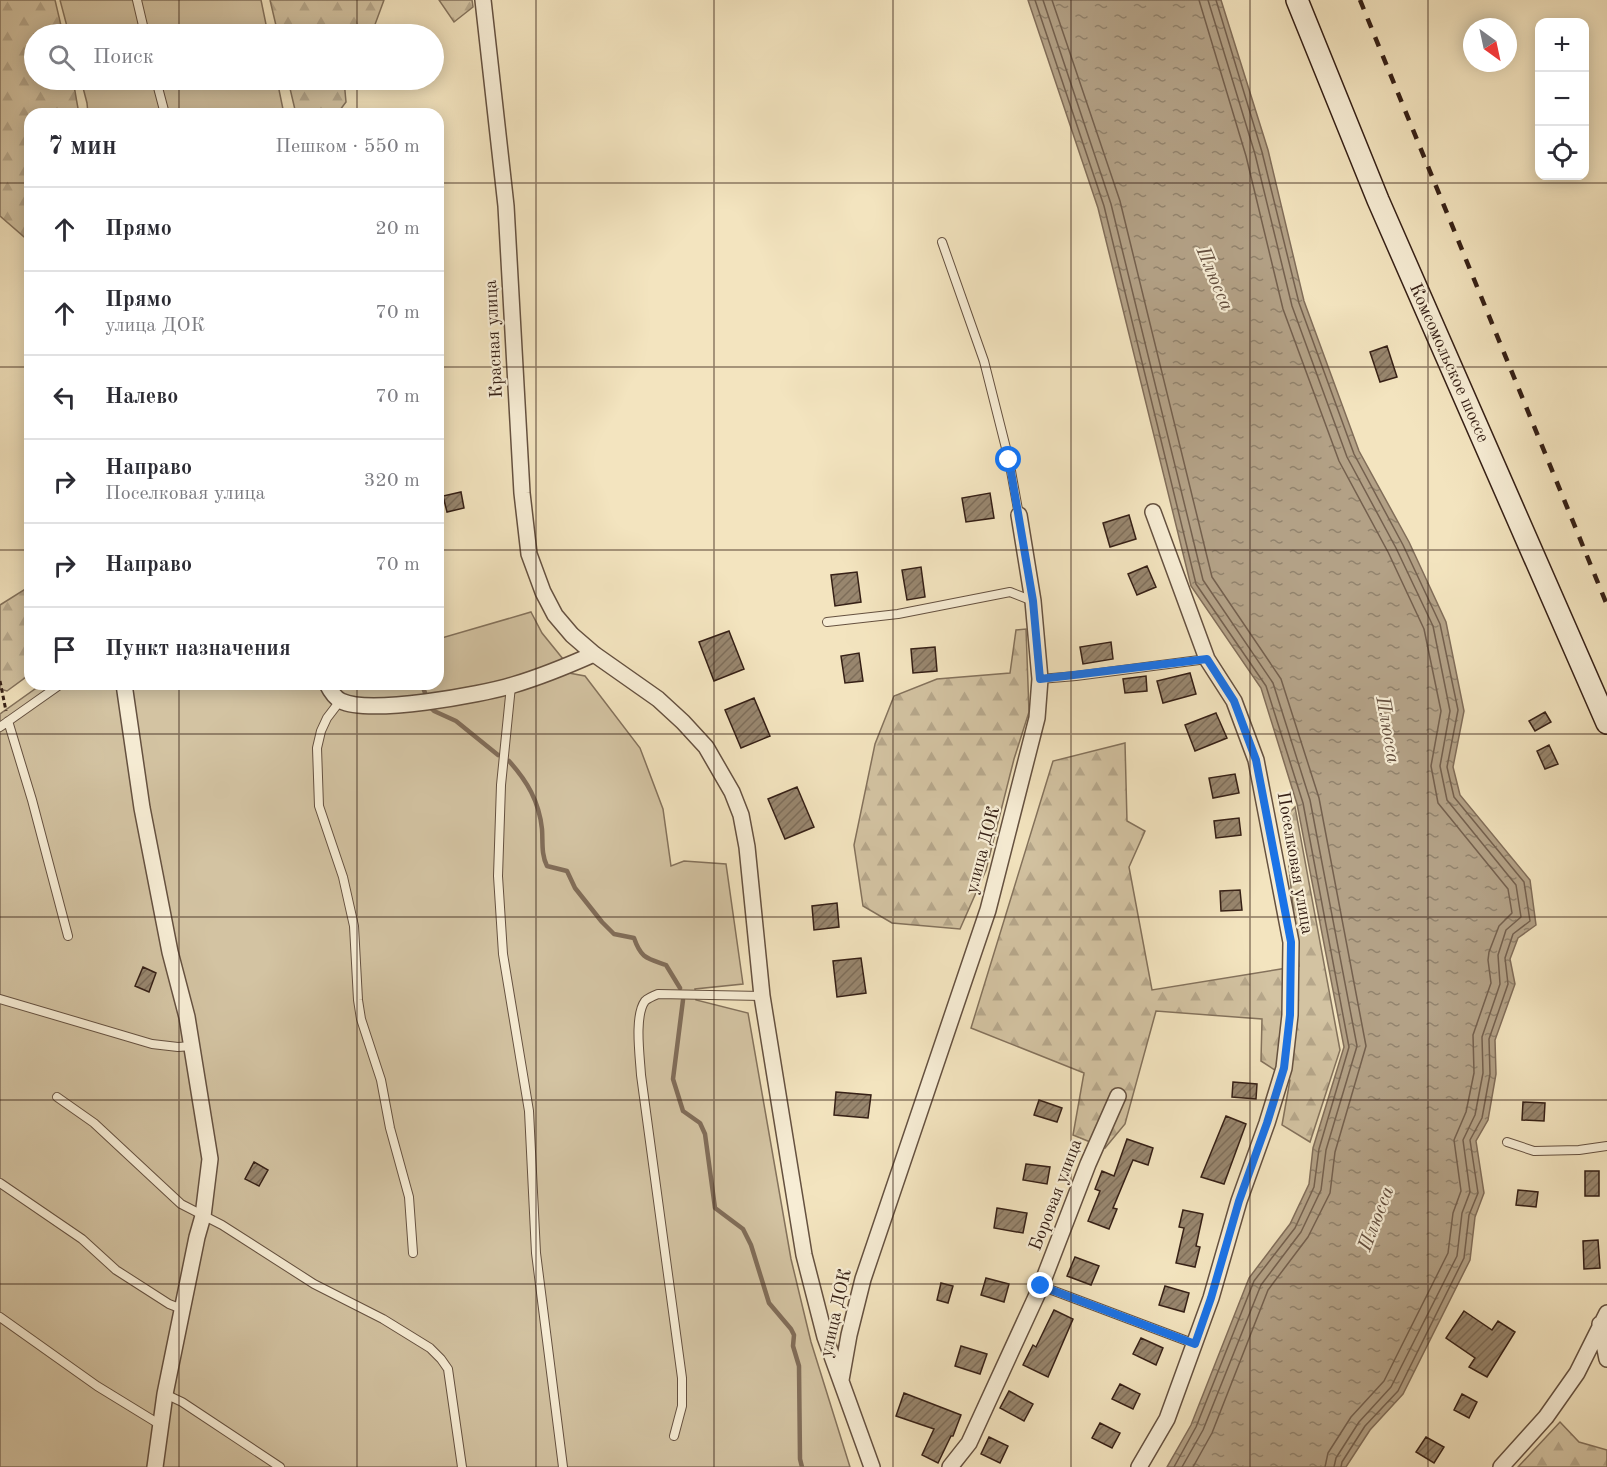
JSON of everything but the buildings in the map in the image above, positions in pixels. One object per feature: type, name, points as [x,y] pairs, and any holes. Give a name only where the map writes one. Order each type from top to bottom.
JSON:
[{"type":"main road","name":"Комсомольское шоссе","points":[[1297,0],[1378,200],[1607,723]]},
{"type":"street","name":"Красная улица","points":[[483,0],[499,127],[506,206],[522,493],[530,554],[543,592],[555,615],[572,635],[594,654]]},
{"type":"street","name":"Поселковая улица","points":[[1139,1467],[1167,1419],[1211,1298],[1239,1201],[1284,1068],[1290,1015],[1291,942],[1256,760],[1234,701],[1207,659],[1153,512]]},
{"type":"street","name":"улица ДОК","points":[[840,1383],[863,1279],[988,910],[1037,718],[1040,679],[1033,601],[1019,515]]},
{"type":"street","points":[[332,690],[340,701],[359,705],[395,706],[511,686],[594,654]]},
{"type":"street","name":"улица ДОК","points":[[594,654],[658,699],[706,747],[732,792],[741,815],[747,847],[762,996],[804,1255],[825,1337],[840,1383]]},
{"type":"street","points":[[125,690],[142,808],[170,952],[187,1017],[210,1159],[203,1216],[159,1424],[155,1467]]},
{"type":"street","name":"Боровая улица","points":[[950,1467],[969,1443],[1041,1286],[1088,1164],[1118,1096]]},
{"type":"street","points":[[1604,1319],[1607,1359]]},
{"type":"street","points":[[1501,1467],[1546,1417],[1576,1373],[1604,1319]]},
{"type":"street","points":[[840,1383],[872,1467]]},
{"type":"lane","points":[[137,0],[143,24]]},
{"type":"lane","points":[[159,90],[163,108]]},
{"type":"lane","points":[[942,242],[984,361],[1009,460],[1019,515]]},
{"type":"lane","points":[[827,622],[897,614],[1010,592],[1033,601]]},
{"type":"lane","points":[[1040,679],[1207,659]]},
{"type":"lane","points":[[511,686],[504,750],[498,876],[502,943],[529,1111],[536,1253],[563,1467]]},
{"type":"lane","points":[[0,727],[52,690]]},
{"type":"lane","points":[[340,701],[327,718],[317,748],[319,806],[343,877],[354,926],[358,1000],[381,1080],[390,1128],[409,1197],[413,1253]]},
{"type":"lane","points":[[8,721],[32,800],[68,936]]},
{"type":"lane","points":[[674,1436],[682,1406],[682,1378],[641,1074],[639,1044],[641,1008],[646,999],[658,994],[762,996]]},
{"type":"lane","points":[[0,999],[152,1044],[192,1046]]},
{"type":"lane","points":[[57,1097],[94,1123],[181,1204],[222,1225],[314,1284],[383,1319],[436,1353],[448,1369],[462,1467]]},
{"type":"lane","points":[[1507,1142],[1534,1150],[1579,1150],[1607,1146]]},
{"type":"lane","points":[[0,1183],[82,1239],[116,1270],[169,1304],[182,1309]]},
{"type":"lane","points":[[1041,1286],[1195,1344]]},
{"type":"lane","points":[[0,1317],[97,1386],[159,1424]]},
{"type":"lane","points":[[165,1394],[182,1402],[280,1467]]},
{"type":"path","points":[[0,681],[8,721]]},
{"type":"green space","points":[[0,0],[55,0],[61,24],[24,24],[24,90],[75,90],[78,108],[24,108],[24,237],[0,216]]},
{"type":"green space","points":[[60,0],[261,0],[266,24],[66,24]]},
{"type":"green space","points":[[270,0],[384,0],[375,24],[276,24]]},
{"type":"green space","points":[[439,0],[472,0],[473,7],[454,22]]},
{"type":"green space","points":[[84,90],[279,90],[283,108],[87,108]]},
{"type":"green space","points":[[290,90],[345,90],[346,102],[342,108],[295,108]]},
{"type":"green space","points":[[24,590],[24,678],[7,691],[0,689],[0,605]]},
{"type":"green space","points":[[531,612],[542,633],[563,659],[569,673],[585,676],[640,748],[663,809],[671,866],[684,861],[726,864],[743,984],[695,989],[696,1000],[748,1013],[791,1259],[811,1342],[850,1467],[0,1467],[0,714],[34,690],[444,690],[444,637]]},
{"type":"green space","points":[[1026,629],[1029,712],[1014,759],[986,870],[960,929],[892,923],[863,906],[854,845],[875,744],[894,696],[937,679],[1010,673],[1016,630]]},
{"type":"green space","points":[[1125,743],[1127,821],[1145,831],[1129,867],[1152,990],[1299,966],[1284,818],[1295,807],[1340,1050],[1310,1142],[1282,1125],[1290,1080],[1261,1061],[1262,1019],[1156,1011],[1125,1124],[1105,1148],[1073,1135],[1084,1073],[971,1028],[1053,761]]},
{"type":"green space","points":[[1560,1422],[1579,1442],[1607,1450],[1607,1467],[1518,1467]]},
{"type":"water","name":"Плюсса","points":[[1028,0],[1221,0],[1268,150],[1304,301],[1359,451],[1409,542],[1446,622],[1464,711],[1453,767],[1460,795],[1530,880],[1536,925],[1518,938],[1510,959],[1515,984],[1495,1040],[1496,1074],[1488,1120],[1476,1141],[1484,1193],[1475,1217],[1470,1260],[1403,1394],[1370,1430],[1346,1467],[1167,1467],[1191,1425],[1249,1278],[1290,1224],[1309,1184],[1313,1148],[1344,1047],[1297,804],[1261,688],[1191,586],[1098,208]]},
{"type":"waterway","points":[[430,707],[456,721],[498,755]]},
{"type":"waterway","points":[[509,761],[527,784],[535,800],[547,866],[567,871],[575,888],[602,922],[614,934],[634,938],[639,950],[645,956],[666,965],[680,988]]},
{"type":"waterway","points":[[683,1000],[673,1079],[683,1111],[700,1123],[705,1134],[715,1208],[743,1229],[751,1245],[769,1303],[794,1335],[793,1346],[799,1366],[802,1467]]},
{"type":"railway","points":[[1360,0],[1607,605]]},
{"type":"route","points":[[1009,460],[1033,601],[1040,679],[1207,659],[1234,701],[1256,760],[1291,942],[1290,1015],[1284,1068],[1239,1201],[1195,1344],[1041,1286]]}]
